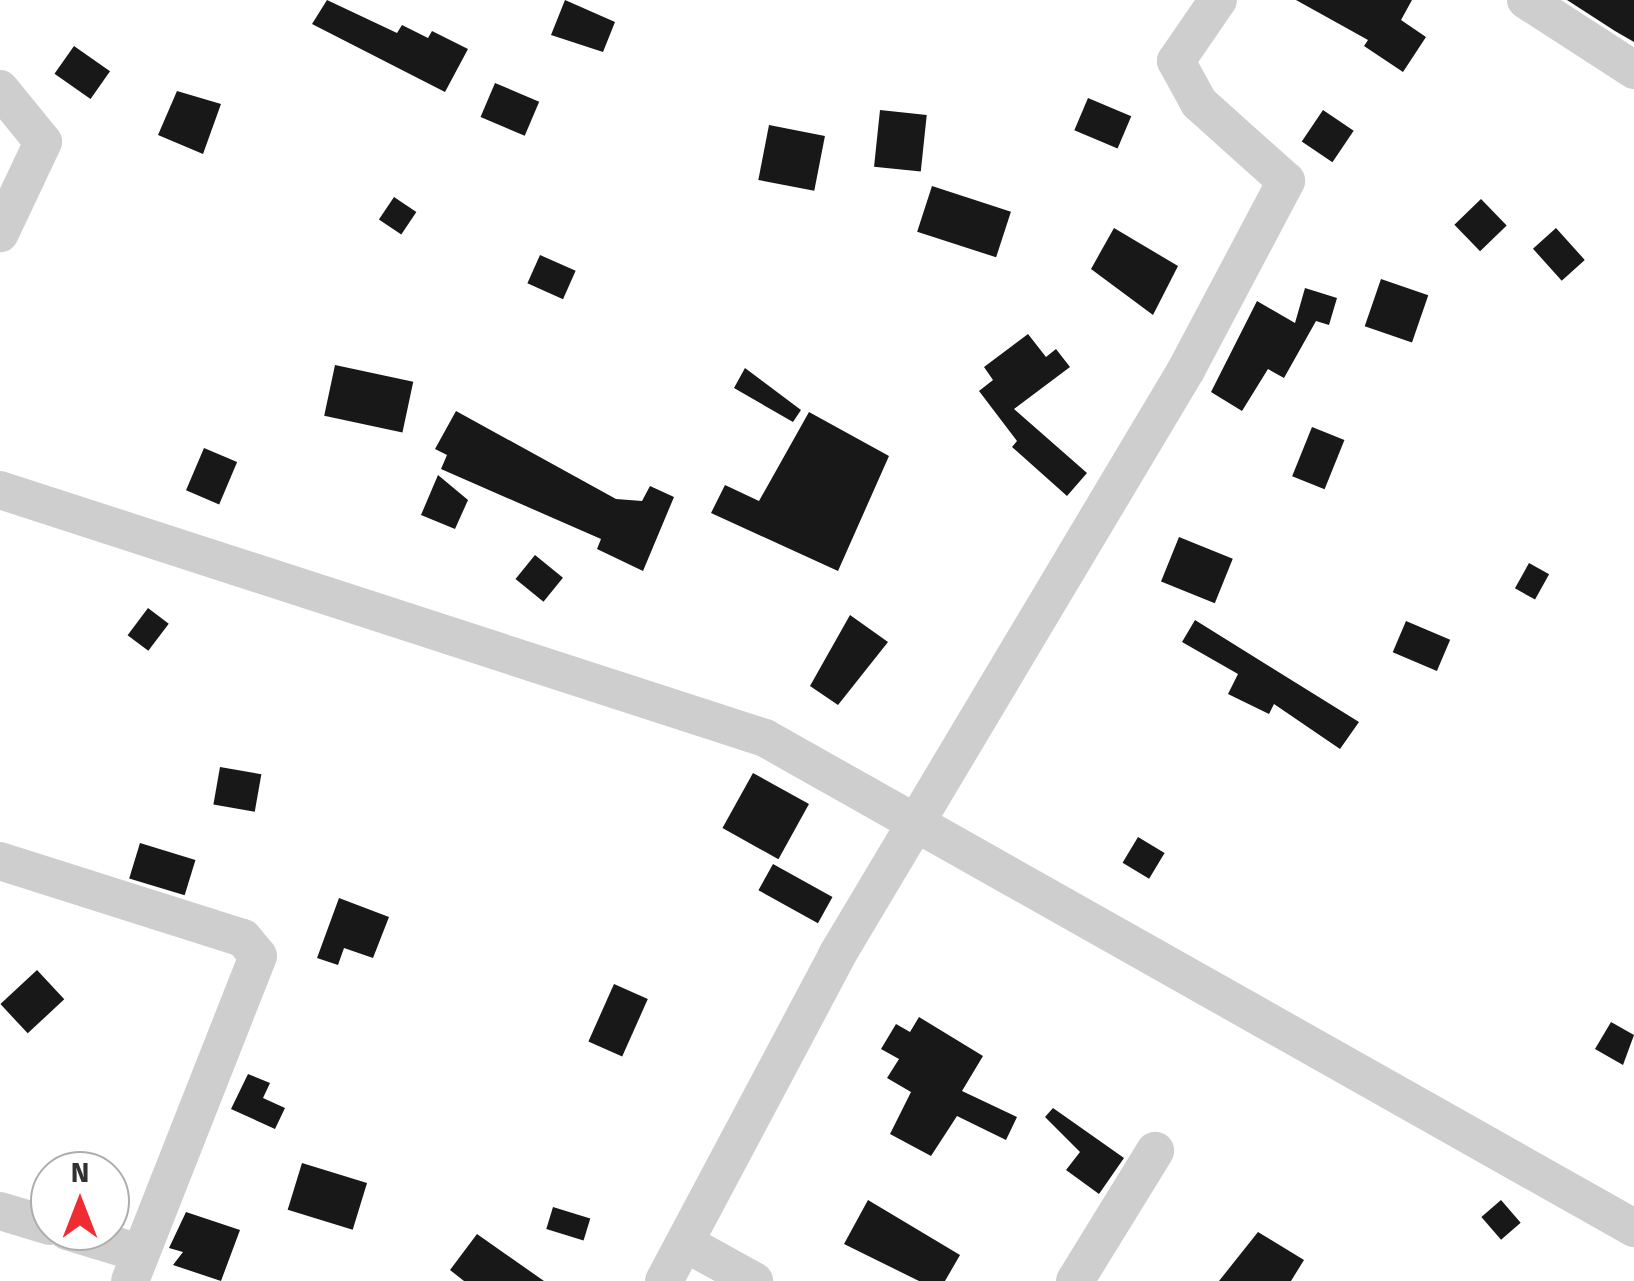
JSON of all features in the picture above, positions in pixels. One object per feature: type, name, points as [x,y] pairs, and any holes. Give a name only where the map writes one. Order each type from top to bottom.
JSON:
[{"type":"street","points":[[664,1281],[918,816],[1186,370],[1286,182],[1200,103],[1176,61],[1218,0]]},
{"type":"street","points":[[1526,0],[1634,70]]},
{"type":"street","points":[[0,89],[42,142],[0,233]]},
{"type":"street","points":[[0,490],[765,738],[918,816],[1634,1228]]},
{"type":"street","points":[[0,861],[244,938],[258,956],[135,1267],[105,1251]]},
{"type":"street","points":[[1075,1281],[1155,1151]]},
{"type":"street","points":[[0,1211],[30,1220]]},
{"type":"street","points":[[685,1243],[754,1281]]},
{"type":"building","points":[[327,0],[397,33],[402,25],[428,38],[432,31],[468,49],[445,92],[312,24]]},
{"type":"building","points":[[565,0],[615,22],[603,52],[551,35]]},
{"type":"building","points":[[1296,0],[1412,0],[1401,20],[1426,37],[1403,72],[1364,46],[1368,40]]},
{"type":"building","points":[[1567,0],[1634,0],[1634,42],[1615,31]]},
{"type":"building","points":[[74,46],[110,71],[91,99],[54,74]]},
{"type":"building","points":[[495,83],[539,102],[525,136],[481,117]]},
{"type":"building","points":[[177,91],[221,104],[203,154],[158,135]]},
{"type":"building","points":[[1088,98],[1131,116],[1118,149],[1074,130]]},
{"type":"building","points":[[880,110],[927,115],[921,172],[874,167]]},
{"type":"building","points":[[1323,110],[1354,131],[1332,162],[1302,142]]},
{"type":"building","points":[[769,125],[825,136],[814,191],[758,180]]},
{"type":"building","points":[[932,186],[1011,212],[996,257],[917,232]]},
{"type":"building","points":[[394,197],[416,212],[401,234],[379,219]]},
{"type":"building","points":[[1481,199],[1507,226],[1480,251],[1454,225]]},
{"type":"building","points":[[1114,228],[1178,266],[1153,315],[1091,269]]},
{"type":"building","points":[[1556,228],[1585,260],[1562,281],[1533,249]]},
{"type":"building","points":[[540,255],[576,271],[563,299],[527,283]]},
{"type":"building","points":[[1381,279],[1428,295],[1412,343],[1365,326]]},
{"type":"building","points":[[1305,288],[1337,298],[1329,325],[1316,321],[1284,378],[1268,369],[1242,411],[1211,392],[1257,301],[1295,323]]},
{"type":"building","points":[[1028,334],[1046,357],[1056,349],[1070,367],[1014,409],[1087,473],[1067,496],[1012,447],[1017,441],[979,391],[993,380],[984,367]]},
{"type":"building","points":[[335,365],[413,382],[402,432],[324,416]]},
{"type":"building","points":[[745,368],[801,410],[793,422],[734,388]]},
{"type":"building","points":[[456,411],[616,499],[642,501],[650,486],[674,497],[643,571],[597,549],[601,539],[441,469],[447,455],[435,449]]},
{"type":"building","points":[[809,412],[889,456],[838,571],[711,513],[725,485],[759,501]]},
{"type":"building","points":[[1312,427],[1344,440],[1325,489],[1292,476]]},
{"type":"building","points":[[204,448],[237,462],[219,504],[186,490]]},
{"type":"building","points":[[438,475],[468,500],[455,529],[421,515]]},
{"type":"building","points":[[1179,537],[1233,559],[1215,603],[1161,582]]},
{"type":"building","points":[[535,555],[563,578],[543,602],[515,579]]},
{"type":"building","points":[[1529,563],[1549,574],[1535,600],[1515,588]]},
{"type":"building","points":[[148,608],[169,624],[148,651],[128,635]]},
{"type":"building","points":[[850,615],[888,642],[838,705],[810,686]]},
{"type":"building","points":[[1195,620],[1359,722],[1340,749],[1274,704],[1269,714],[1228,694],[1238,674],[1182,642]]},
{"type":"building","points":[[1406,621],[1450,640],[1437,671],[1393,652]]},
{"type":"building","points":[[220,767],[261,774],[255,812],[213,804]]},
{"type":"building","points":[[753,773],[809,804],[778,859],[722,828]]},
{"type":"building","points":[[1138,837],[1165,853],[1149,879],[1123,863]]},
{"type":"building","points":[[140,843],[195,860],[185,895],[129,878]]},
{"type":"building","points":[[773,864],[832,897],[818,923],[758,890]]},
{"type":"building","points":[[339,898],[389,917],[373,958],[344,948],[338,965],[317,958]]},
{"type":"building","points":[[37,970],[64,999],[28,1033],[0,1004]]},
{"type":"building","points":[[614,984],[648,999],[622,1057],[588,1042]]},
{"type":"building","points":[[919,1017],[983,1056],[962,1091],[1017,1117],[1006,1140],[957,1116],[931,1156],[890,1134],[911,1092],[887,1078],[899,1059],[881,1049],[896,1024],[910,1032]]},
{"type":"building","points":[[1611,1022],[1634,1035],[1623,1065],[1595,1049]]},
{"type":"building","points":[[248,1074],[270,1083],[263,1098],[285,1108],[275,1129],[231,1109]]},
{"type":"building","points":[[1053,1108],[1124,1158],[1099,1194],[1066,1170],[1080,1152],[1045,1117]]},
{"type":"building","points":[[302,1163],[367,1183],[353,1230],[288,1210]]},
{"type":"building","points":[[868,1200],[960,1255],[945,1281],[919,1281],[844,1244]]},
{"type":"building","points":[[1501,1200],[1521,1223],[1501,1240],[1481,1217]]},
{"type":"building","points":[[553,1207],[590,1218],[584,1240],[546,1229]]},
{"type":"building","points":[[186,1212],[240,1230],[221,1281],[173,1265],[183,1252],[169,1248]]},
{"type":"building","points":[[1258,1232],[1304,1260],[1291,1281],[1219,1281]]},
{"type":"building","points":[[477,1234],[544,1281],[464,1281],[450,1270]]}]
